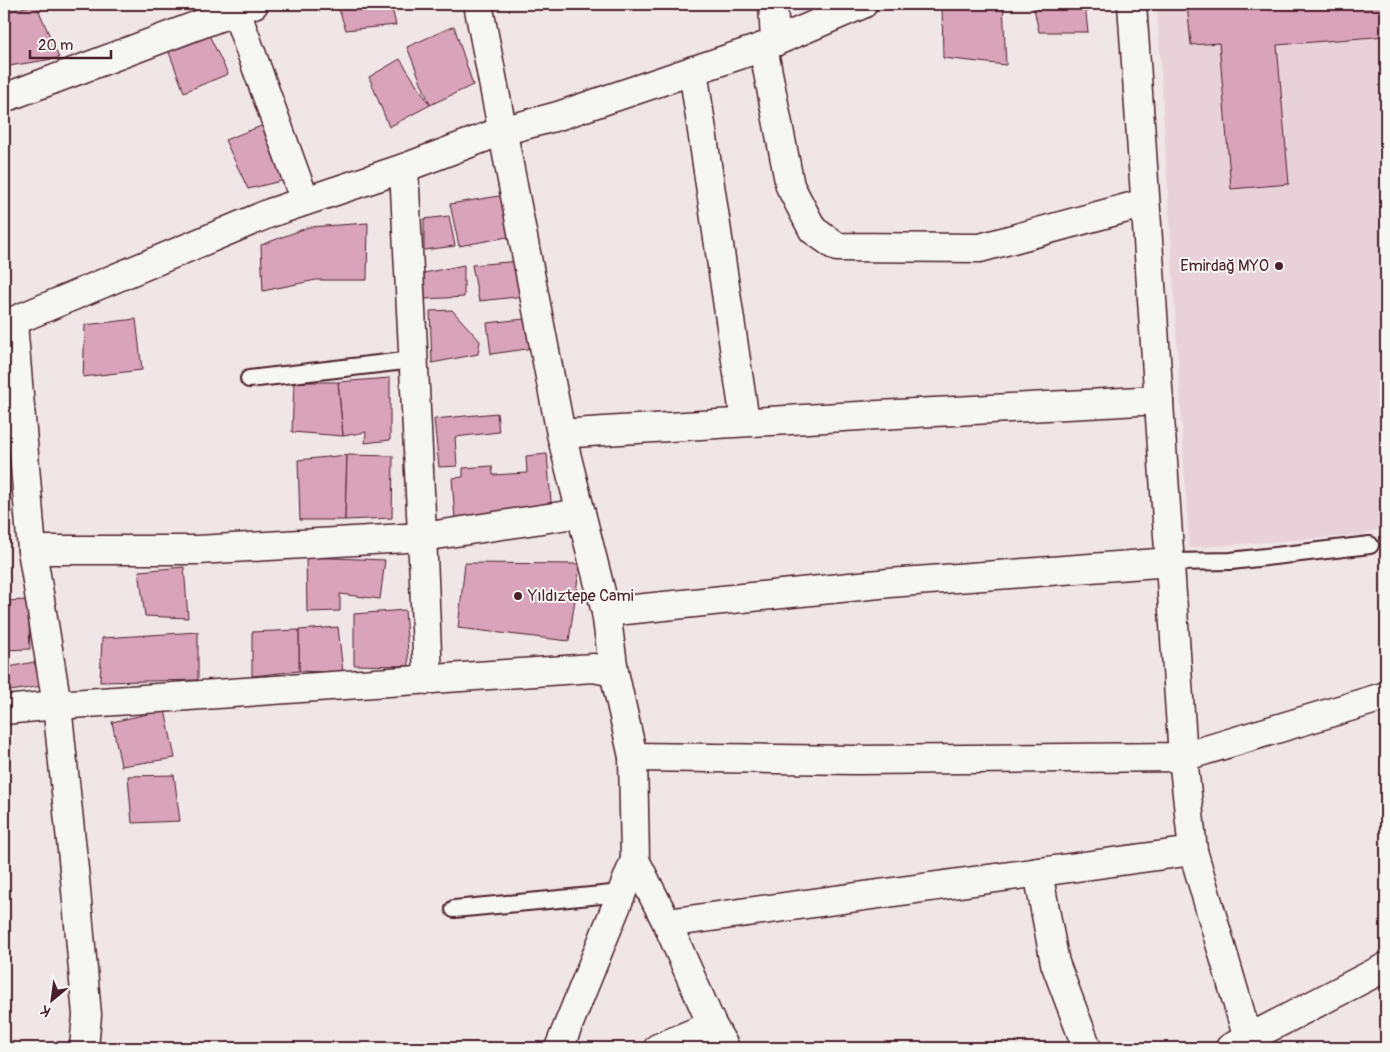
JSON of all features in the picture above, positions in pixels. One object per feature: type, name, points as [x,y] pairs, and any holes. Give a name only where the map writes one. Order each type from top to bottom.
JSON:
[{"type":"street","points":[[478,4],[561,434],[606,612],[614,672],[633,756],[635,860],[558,1048]]},
{"type":"street","points":[[773,4],[769,44],[790,186],[813,230],[838,247],[980,248],[1145,203]]},
{"type":"street","points":[[84,1048],[86,1005],[57,705],[32,550],[8,324],[270,213],[404,168],[502,131],[558,116],[769,44],[863,4]]},
{"type":"street","points":[[1132,4],[1183,757],[1193,851],[1239,1044],[1386,967]]},
{"type":"street","points":[[4,98],[245,7],[305,201]]},
{"type":"street","points":[[693,70],[745,421]]},
{"type":"street","points":[[404,168],[423,537],[428,680]]},
{"type":"street","points":[[561,434],[745,421],[1159,400]]},
{"type":"street","points":[[32,550],[198,550],[423,537],[581,513]]},
{"type":"street","points":[[606,612],[889,583],[1171,562]]},
{"type":"street","points":[[4,710],[593,668],[614,672]]},
{"type":"street","points":[[633,756],[856,760],[1183,757],[1386,696]]},
{"type":"street","points":[[667,923],[1193,851]]},
{"type":"street","points":[[635,860],[667,923],[718,1037],[658,1048]]},
{"type":"street","points":[[1038,872],[1055,963],[1087,1048]]},
{"type":"lane","points":[[249,379],[413,360]]},
{"type":"lane","points":[[1171,562],[1231,561],[1370,546]]},
{"type":"lane","points":[[454,909],[622,893]]},
{"type":"shaded area","name":"Emirdağ MYO","points":[[1157,4],[1386,4],[1386,527],[1361,535],[1189,548]]},
{"type":"building","points":[[36,4],[59,58],[9,66],[4,52],[4,13]]},
{"type":"building","points":[[337,4],[391,4],[396,25],[346,30]]},
{"type":"building","points":[[942,4],[1003,4],[1006,65],[943,58]]},
{"type":"building","points":[[1033,4],[1085,4],[1088,32],[1039,32]]},
{"type":"building","points":[[1187,4],[1386,4],[1386,36],[1277,45],[1289,184],[1231,189],[1219,43],[1191,45]]},
{"type":"building","points":[[454,26],[473,85],[430,105],[407,47]]},
{"type":"building","points":[[206,29],[228,74],[184,92],[167,47]]},
{"type":"building","points":[[400,59],[430,105],[389,127],[369,77]]},
{"type":"building","points":[[269,123],[289,179],[248,189],[225,140]]},
{"type":"building","points":[[505,195],[513,236],[459,246],[450,204]]},
{"type":"building","points":[[449,216],[455,246],[424,250],[424,219]]},
{"type":"building","points":[[368,223],[367,280],[316,280],[263,291],[261,245],[309,227]]},
{"type":"building","points":[[520,261],[526,296],[479,301],[472,265]]},
{"type":"building","points":[[464,265],[464,297],[425,299],[424,273]]},
{"type":"building","points":[[452,310],[480,341],[478,354],[432,363],[430,311]]},
{"type":"building","points":[[136,319],[142,370],[83,377],[85,325]]},
{"type":"building","points":[[524,319],[534,348],[491,354],[487,323]]},
{"type":"building","points":[[390,378],[390,440],[365,443],[366,432],[343,436],[338,382]]},
{"type":"building","points":[[294,382],[338,382],[343,436],[292,432]]},
{"type":"building","points":[[497,413],[499,432],[455,437],[457,466],[439,467],[434,419]]},
{"type":"building","points":[[4,442],[10,502],[4,503]]},
{"type":"building","points":[[547,454],[552,513],[455,519],[452,478],[463,477],[463,468],[492,466],[493,475],[527,473],[526,456]]},
{"type":"building","points":[[347,455],[345,520],[300,520],[298,460]]},
{"type":"building","points":[[347,455],[393,456],[392,518],[345,520]]},
{"type":"building","points":[[306,557],[385,560],[380,599],[340,594],[340,611],[307,612]]},
{"type":"building","name":"Yıldıztepe Cami","points":[[465,563],[580,564],[569,641],[458,628]]},
{"type":"building","points":[[184,567],[188,618],[145,616],[139,571]]},
{"type":"building","points":[[28,600],[30,649],[4,650],[4,601]]},
{"type":"building","points":[[405,610],[409,666],[354,665],[354,614]]},
{"type":"building","points":[[338,627],[343,673],[299,671],[299,630]]},
{"type":"building","points":[[299,630],[299,671],[252,676],[252,632]]},
{"type":"building","points":[[198,632],[198,680],[100,682],[102,638]]},
{"type":"building","points":[[34,662],[42,686],[4,692],[4,668]]},
{"type":"building","points":[[165,710],[175,758],[121,766],[112,722]]},
{"type":"building","points":[[174,775],[180,821],[132,823],[128,776]]},
{"type":"place","name":"Emirdağ MYO","points":[[1279,266]]},
{"type":"place","name":"Yıldıztepe Cami","points":[[518,596]]}]
